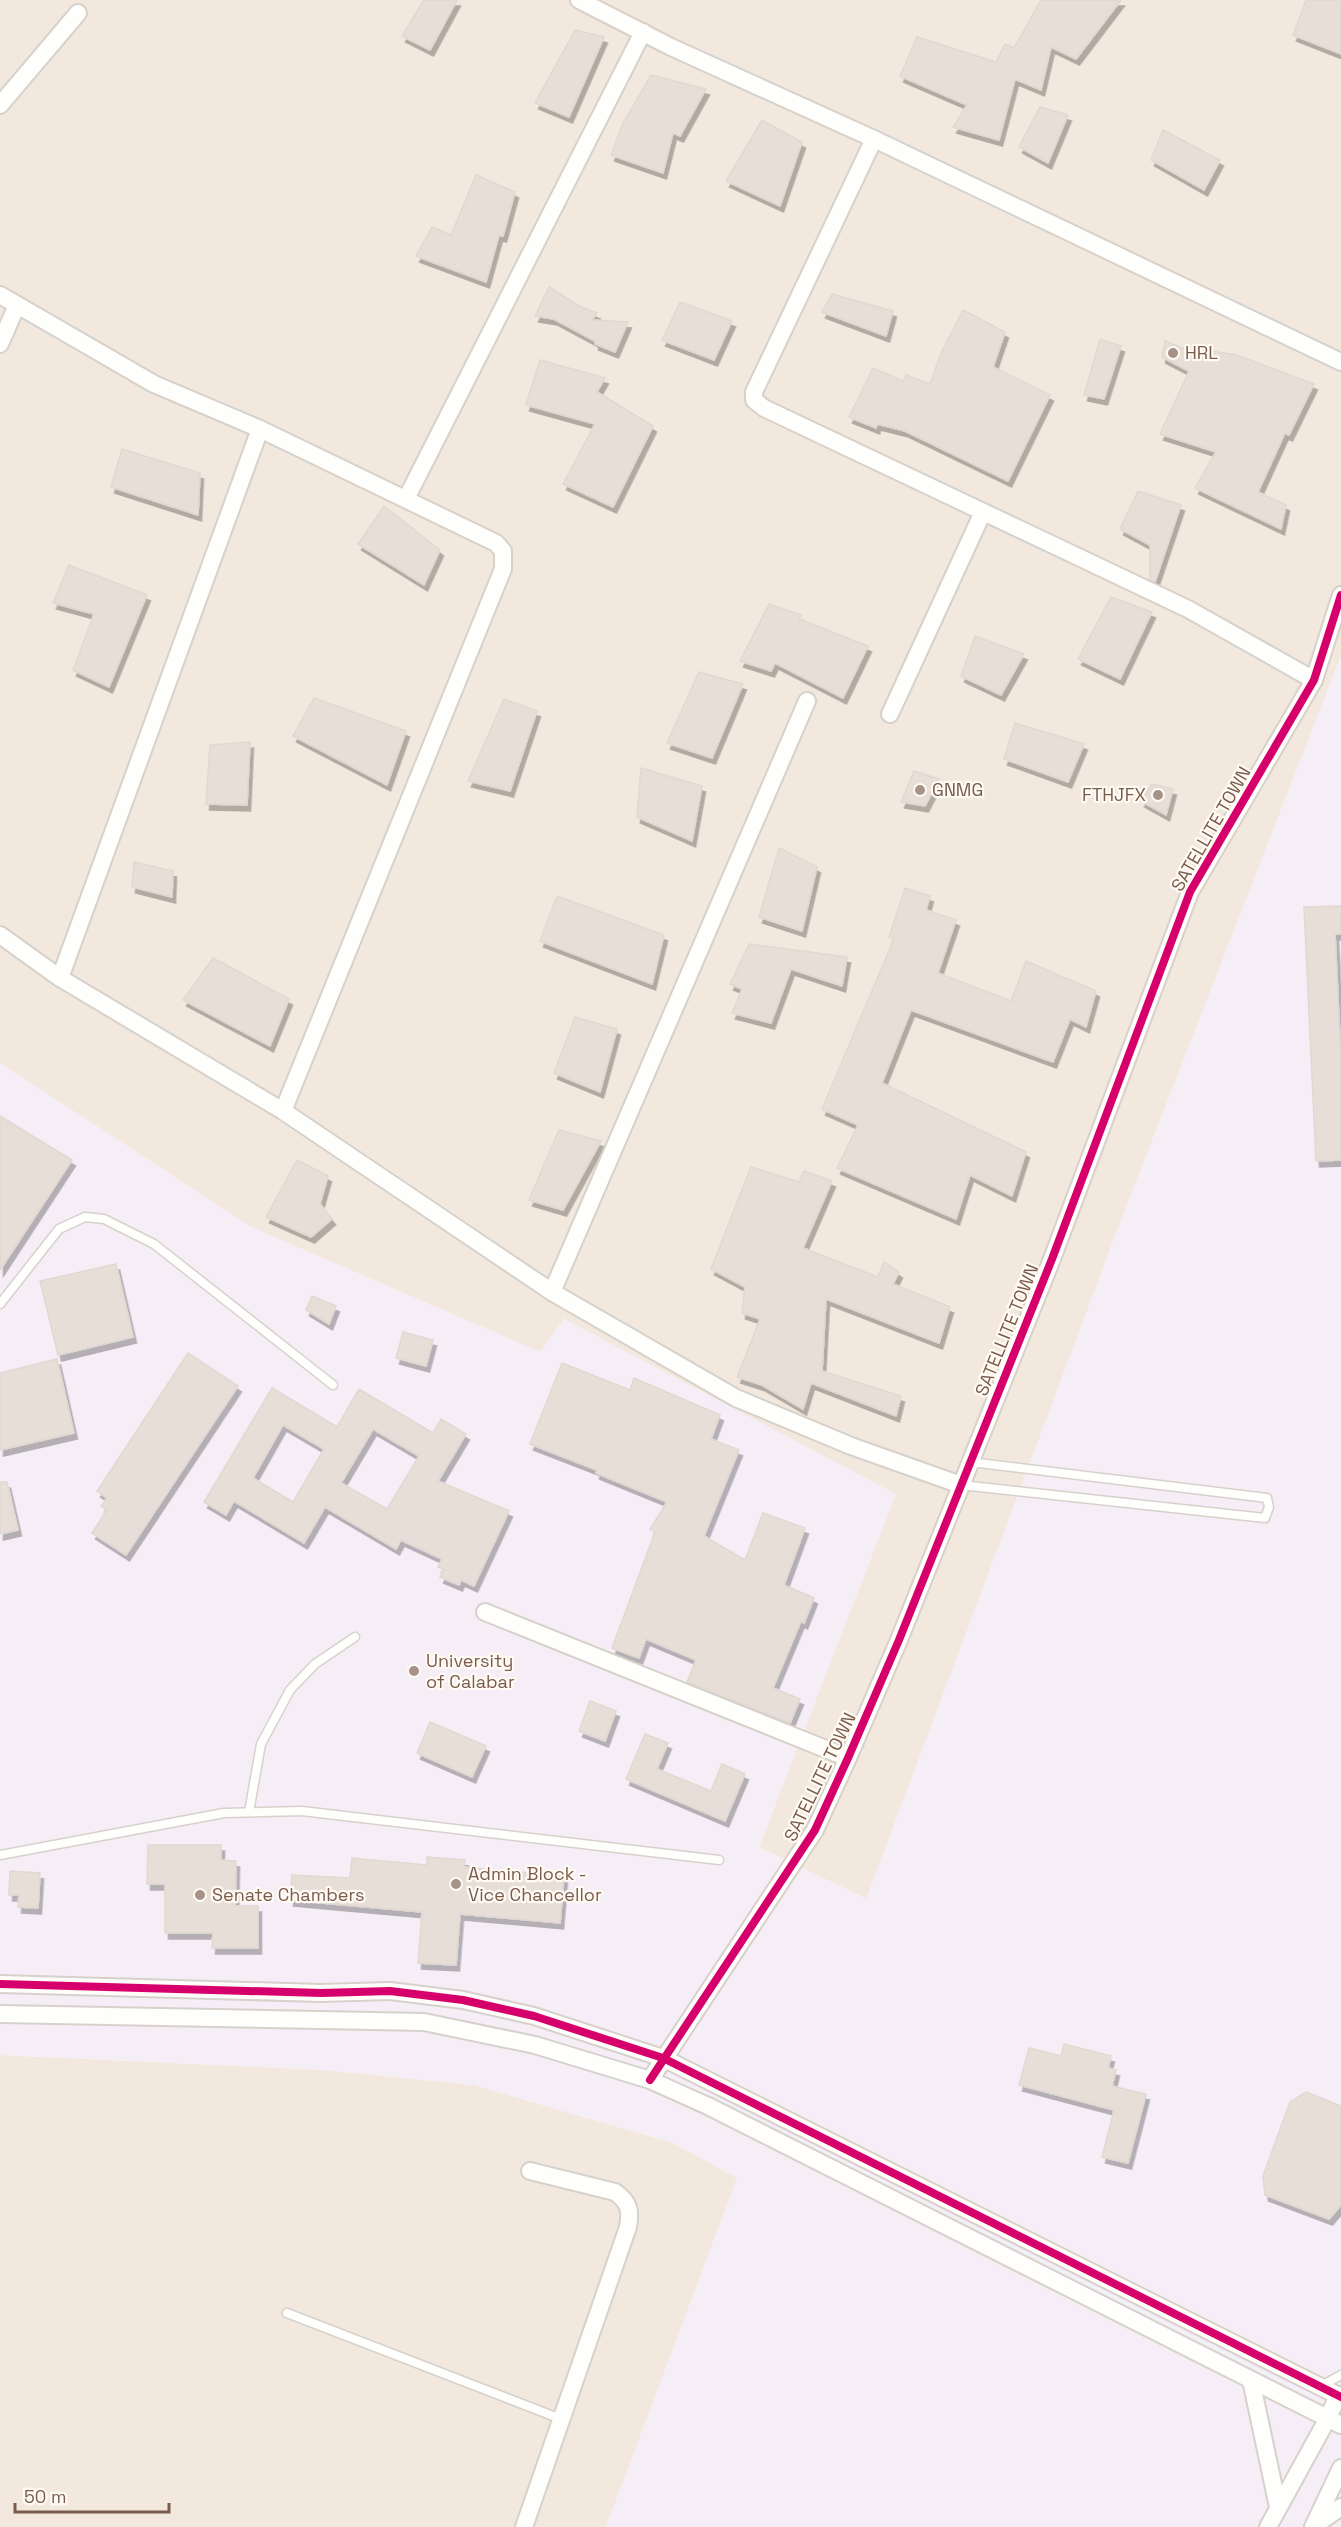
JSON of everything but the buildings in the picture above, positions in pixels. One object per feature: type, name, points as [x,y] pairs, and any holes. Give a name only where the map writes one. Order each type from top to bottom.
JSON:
[{"type":"street","points":[[579,0],[1341,362]]},
{"type":"street","points":[[0,105],[78,14]]},
{"type":"street","points":[[406,499],[643,32]]},
{"type":"street","points":[[874,139],[754,392],[754,400],[764,408],[1188,609],[1314,680]]},
{"type":"street","points":[[0,295],[154,384],[260,429],[496,543],[503,551],[503,568],[283,1112]]},
{"type":"street","points":[[0,344],[17,305]]},
{"type":"street","points":[[60,978],[260,429]]},
{"type":"street","points":[[890,714],[983,512]]},
{"type":"street","name":"SATELLITE TOWN","points":[[650,2080],[814,1830],[848,1758],[1052,1259],[1190,892],[1314,680],[1341,595]]},
{"type":"street","points":[[552,1292],[807,701]]},
{"type":"street","points":[[0,935],[60,978],[283,1112],[552,1292],[736,1398],[851,1446],[961,1485]]},
{"type":"street","points":[[485,1612],[848,1758]]},
{"type":"street","points":[[0,1984],[310,1993],[390,1991],[464,2000],[534,2016],[663,2058],[1340,2396],[1334,2422],[1278,2507],[1268,2527]]},
{"type":"street","points":[[0,2014],[424,2022],[535,2045],[650,2080],[719,2111],[1334,2422]]},
{"type":"street","points":[[524,2527],[631,2214],[626,2200],[615,2192],[530,2171]]},
{"type":"street","points":[[1251,2380],[1278,2507]]},
{"type":"street","points":[[1313,2527],[1341,2468]]},
{"type":"street","points":[[1313,2527],[1341,2507]]},
{"type":"lane","points":[[0,1304],[59,1229],[85,1217],[104,1219],[154,1244],[333,1385]]},
{"type":"lane","points":[[961,1485],[1265,1518],[1269,1507],[1268,1498],[969,1462]]},
{"type":"lane","points":[[249,1812],[261,1744],[290,1690],[315,1664],[355,1637]]},
{"type":"lane","points":[[0,1855],[224,1813],[302,1811],[719,1860]]},
{"type":"lane","points":[[287,2313],[561,2420]]},
{"type":"lane","points":[[1320,2387],[1341,2375]]},
{"type":"shaded area","points":[[0,0],[1341,0],[1341,656],[1115,1236],[867,1899],[759,1847],[895,1494],[564,1319],[540,1352],[251,1227],[0,1063]]},
{"type":"shaded area","name":"University of Calabar","points":[[1341,656],[1341,2527],[606,2527],[737,2178],[673,2143],[474,2085],[324,2070],[0,2055],[0,1063],[251,1227],[540,1352],[564,1319],[896,1494],[759,1847],[866,1899],[1115,1236]]},
{"type":"shaded area","points":[[0,2055],[324,2070],[474,2085],[673,2143],[738,2178],[606,2527],[0,2527]]},
{"type":"cycle path","points":[[650,2080],[815,1830],[899,1640],[1052,1259],[1190,892],[1314,680],[1341,595]]},
{"type":"cycle path","points":[[0,1984],[321,1993],[390,1991],[463,2000],[534,2016],[663,2058],[1341,2397]]},
{"type":"place","name":"HRL","points":[[1173,353]]},
{"type":"place","name":"GNMG","points":[[920,790]]},
{"type":"place","name":"FTHJFX","points":[[1158,795]]},
{"type":"place","name":"University of Calabar","points":[[414,1671]]},
{"type":"place","name":"Admin Block - Vice Chancellor","points":[[456,1884]]},
{"type":"place","name":"Senate Chambers","points":[[200,1895]]}]
